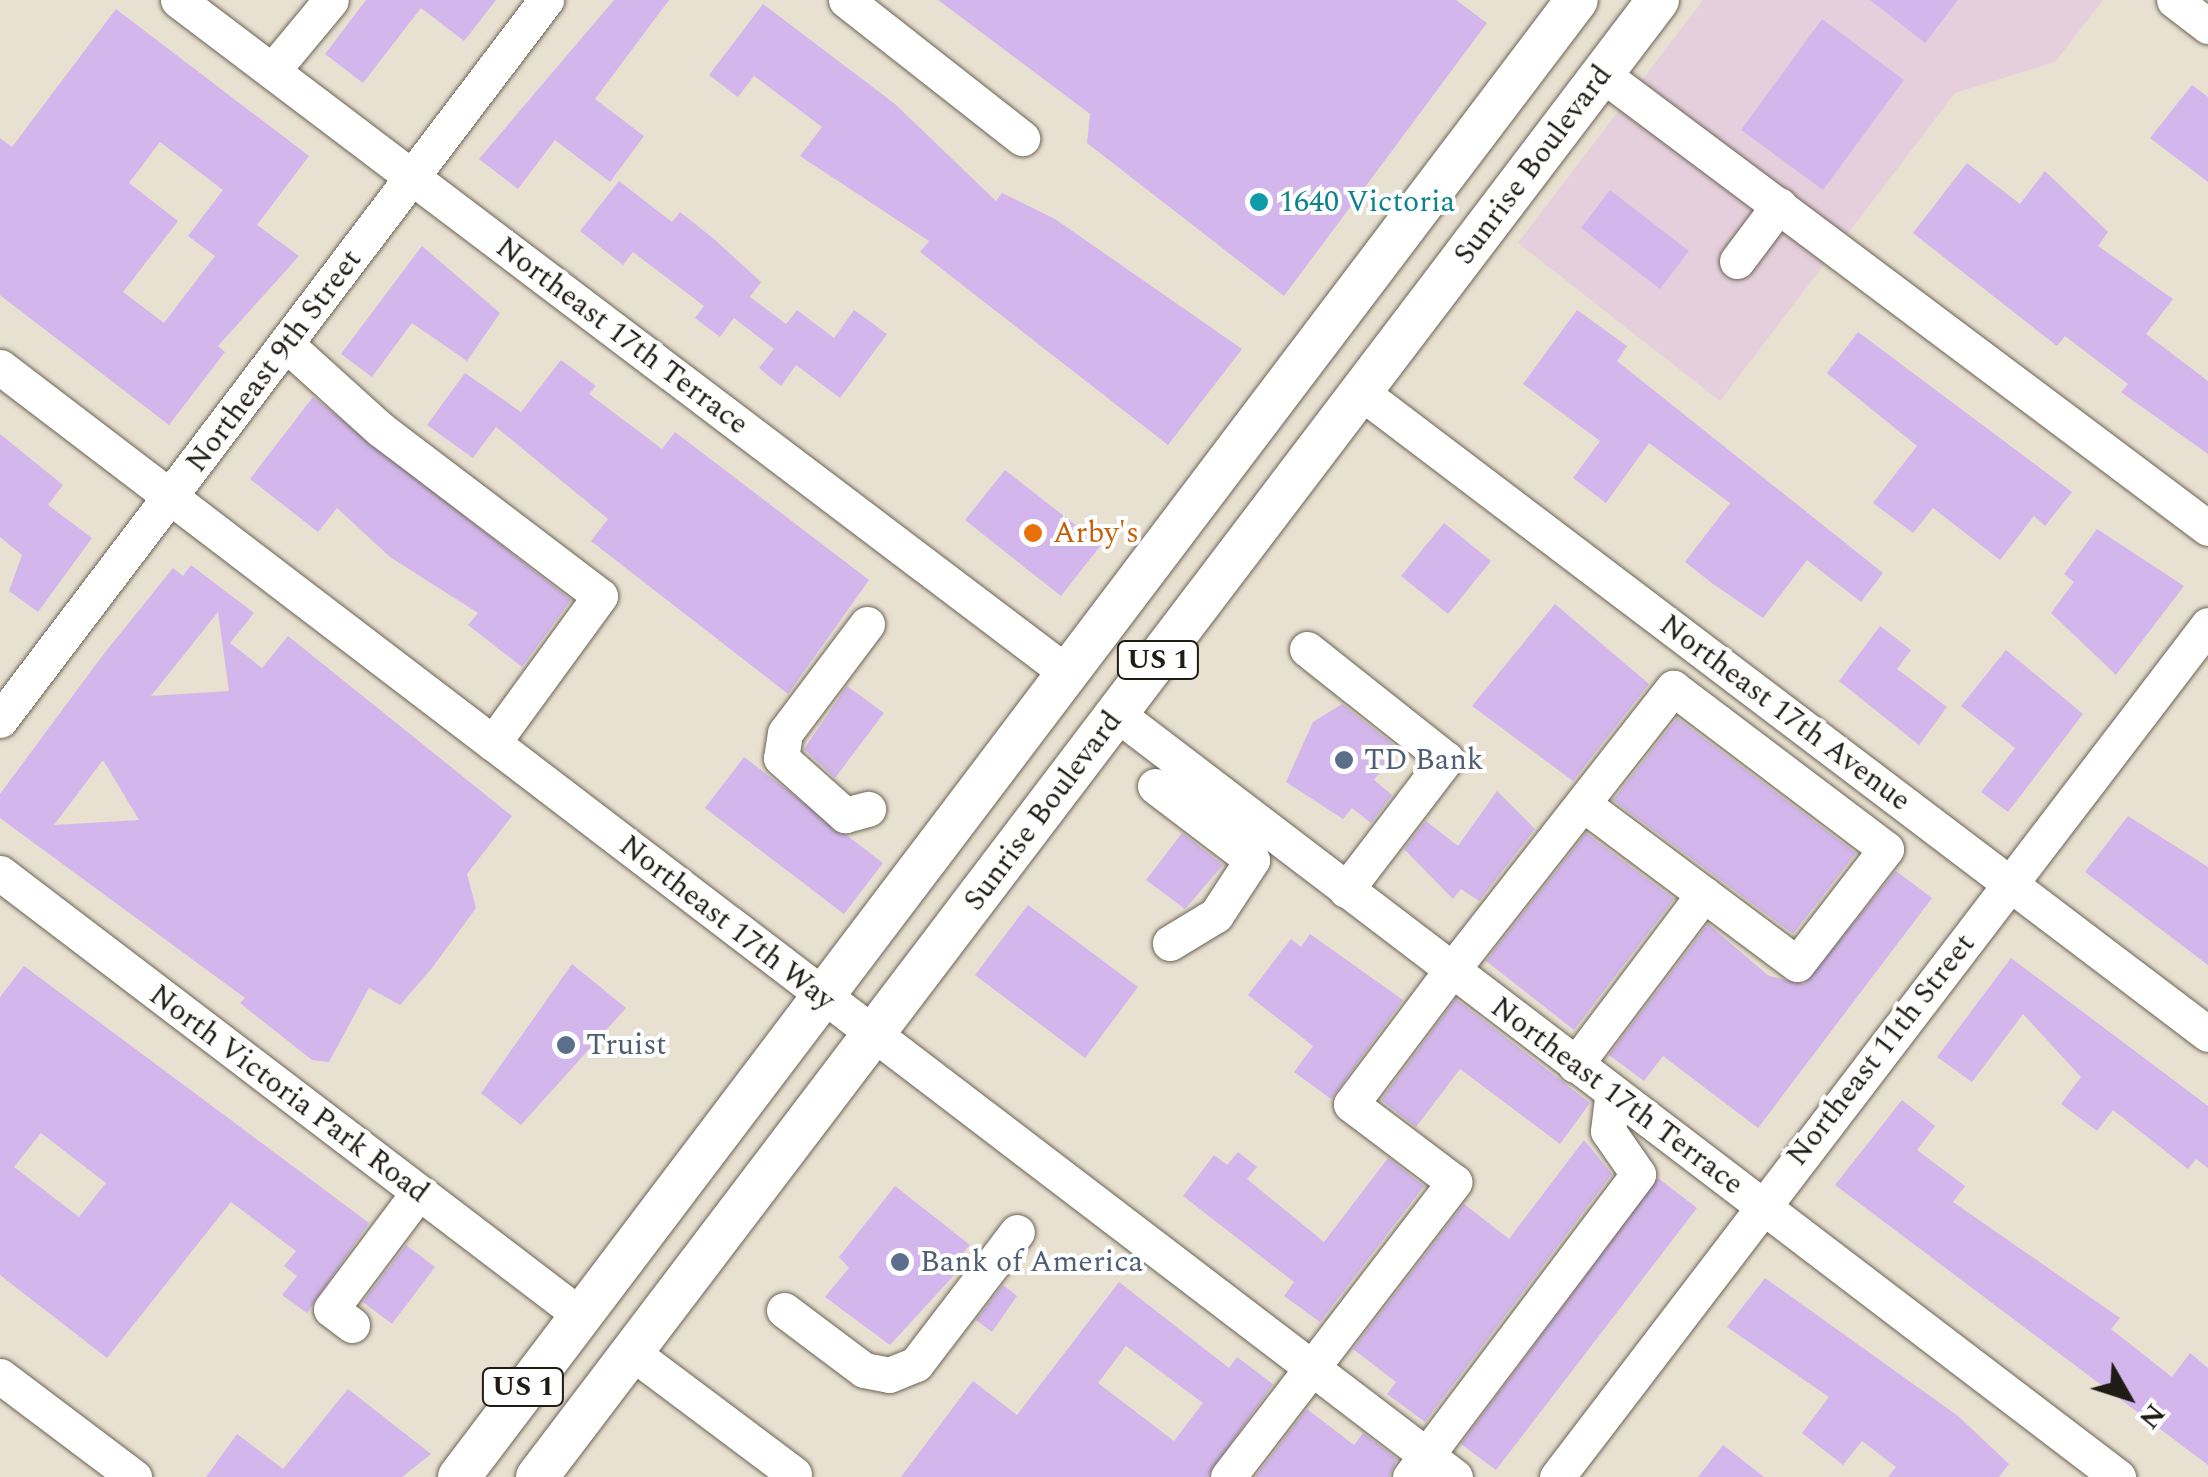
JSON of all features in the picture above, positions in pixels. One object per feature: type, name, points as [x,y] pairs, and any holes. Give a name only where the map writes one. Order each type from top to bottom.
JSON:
[{"type":"main road","name":"Sunrise Boulevard","points":[[536,1477],[1658,0]]},
{"type":"main road","points":[[1560,130],[1565,16]]},
{"type":"main road","name":"US 1","points":[[458,1471],[1565,16]]},
{"type":"main road","points":[[1190,508],[1183,564],[1200,605]]},
{"type":"street","name":"Northeast 17th Terrace","points":[[178,0],[1066,672]]},
{"type":"street","points":[[272,71],[331,0]]},
{"type":"street","name":"Northeast 9th Street","points":[[0,720],[546,0]]},
{"type":"street","points":[[846,0],[1022,138]]},
{"type":"street","points":[[2174,0],[2208,26]]},
{"type":"street","points":[[1602,74],[2208,528]]},
{"type":"street","points":[[1737,260],[1778,205]]},
{"type":"street","points":[[286,344],[380,430],[600,596],[493,743]]},
{"type":"street","name":"Northeast 17th Way","points":[[0,367],[1311,1368],[1418,1466],[1455,1477]]},
{"type":"street","name":"Northeast 17th Avenue","points":[[1362,393],[2208,1034]]},
{"type":"street","points":[[867,624],[785,733],[781,758],[845,815],[868,809]]},
{"type":"street","name":"Northeast 11th Street","points":[[1557,1477],[2208,626]]},
{"type":"street","points":[[1308,649],[1446,759],[1346,890]]},
{"type":"street","points":[[1228,1477],[1454,1182],[1351,1104],[1451,971],[1673,688],[1886,849],[1797,964],[1583,804]]},
{"type":"street","name":"Northeast 17th Terrace","points":[[1117,714],[2118,1477]]},
{"type":"street","points":[[1155,786],[1252,860],[1216,915],[1170,943]]},
{"type":"street","name":"North Victoria Park Road","points":[[0,873],[579,1314]]},
{"type":"street","points":[[1575,1064],[1704,894]]},
{"type":"street","points":[[1418,1466],[1638,1174],[1608,1131],[1625,1102]]},
{"type":"street","points":[[352,1326],[331,1309],[418,1193]]},
{"type":"street","points":[[784,1310],[864,1370],[889,1375],[916,1364],[1017,1232]]},
{"type":"street","points":[[630,1351],[794,1474]]},
{"type":"street","points":[[0,1376],[134,1477]]},
{"type":"shaded area","points":[[1703,0],[2103,0],[2055,62],[1955,93],[1720,401],[1518,243]]},
{"type":"building","points":[[366,0],[496,0],[464,41],[421,8],[363,83],[325,54]]},
{"type":"building","points":[[614,0],[669,0],[595,99],[644,136],[610,182],[555,140],[518,189],[479,159]]},
{"type":"building","name":"1640 Victoria","points":[[938,0],[1456,0],[1487,23],[1284,296],[1087,143],[1090,114]]},
{"type":"building","points":[[1870,0],[1958,0],[1925,43]]},
{"type":"building","points":[[763,4],[895,104],[996,201],[1002,193],[1055,219],[1242,349],[1168,445],[920,252],[929,241],[800,156],[822,127],[754,76],[738,97],[709,75]]},
{"type":"building","points":[[116,9],[309,156],[257,225],[299,256],[218,346],[225,352],[169,425],[0,295],[0,138],[12,147]],"holes":[[[160,142],[223,190],[188,236],[215,256],[164,323],[123,292],[178,221],[129,183]]]},
{"type":"building","points":[[1822,19],[1904,80],[1823,190],[1741,130]]},
{"type":"building","points":[[2192,85],[2208,97],[2208,182],[2150,138]]},
{"type":"building","points":[[1967,163],[2020,204],[2045,171],[2108,232],[2098,246],[2173,299],[2146,334],[2208,381],[2208,454],[2121,392],[2128,384],[2065,336],[2057,346],[1913,233]]},
{"type":"building","points":[[619,181],[672,222],[680,212],[714,239],[761,282],[750,297],[786,324],[797,310],[834,338],[854,310],[887,334],[840,398],[796,365],[781,386],[759,368],[774,349],[734,318],[720,337],[695,318],[704,306],[633,252],[623,265],[580,231]]},
{"type":"building","points":[[1610,190],[1689,251],[1660,289],[1581,228]]},
{"type":"building","points":[[422,246],[500,313],[467,361],[412,323],[372,377],[341,354]]},
{"type":"building","points":[[1577,310],[1627,346],[1617,361],[1883,573],[1861,602],[1807,560],[1763,618],[1713,584],[1685,562],[1730,503],[1649,443],[1606,503],[1573,478],[1600,441],[1523,384]]},
{"type":"building","points":[[1858,332],[2072,492],[2045,526],[2034,516],[2000,560],[1933,508],[1913,533],[1873,503],[1917,446],[1827,373]]},
{"type":"building","points":[[561,360],[596,386],[589,394],[662,449],[675,432],[869,580],[788,694],[591,541],[608,519],[496,427],[473,458],[427,425],[465,373],[521,412]]},
{"type":"building","points":[[313,397],[571,600],[522,667],[468,625],[478,613],[390,557],[337,508],[318,532],[250,479]]},
{"type":"building","points":[[0,434],[63,485],[48,505],[92,538],[38,612],[9,591],[22,555],[0,537]]},
{"type":"building","name":"Arby's","points":[[1005,470],[1101,545],[1061,596],[965,520]]},
{"type":"building","points":[[1444,523],[1491,561],[1448,614],[1401,576]]},
{"type":"building","points":[[2097,529],[2184,586],[2116,675],[2051,613],[2074,582],[2064,574]]},
{"type":"building","points":[[191,565],[254,613],[230,643],[262,668],[288,636],[512,816],[467,874],[476,908],[432,968],[400,1005],[369,988],[329,1062],[312,1060],[240,1003],[245,998],[0,818],[0,794],[103,655],[173,568],[183,576]],"holes":[[[218,612],[229,691],[151,696]],[[103,760],[139,820],[54,825]]]},
{"type":"building","points":[[1555,604],[1649,684],[1573,781],[1472,706]]},
{"type":"building","points":[[1880,626],[1911,650],[1897,669],[1947,707],[1919,745],[1839,681]]},
{"type":"building","points":[[2006,650],[2083,714],[2008,812],[1981,792],[2015,748],[1961,706]]},
{"type":"building","points":[[847,686],[884,713],[835,778],[804,749]]},
{"type":"building","name":"TD Bank","points":[[1342,704],[1398,748],[1374,780],[1392,795],[1371,823],[1352,808],[1343,819],[1286,782],[1313,722]]},
{"type":"building","points":[[1677,718],[1856,853],[1793,934],[1613,800]]},
{"type":"building","points":[[744,757],[883,863],[844,914],[705,808]]},
{"type":"building","points":[[1497,791],[1535,829],[1479,901],[1461,889],[1453,899],[1404,849],[1426,821],[1458,846]]},
{"type":"building","points":[[2128,816],[2208,867],[2208,965],[2085,872]]},
{"type":"building","points":[[1182,833],[1223,865],[1185,909],[1146,880]]},
{"type":"building","points":[[1586,833],[1674,899],[1574,1030],[1486,961]]},
{"type":"building","points":[[1896,871],[1932,898],[1758,1128],[1663,1056],[1644,1081],[1609,1055],[1708,924],[1769,976],[1804,984]]},
{"type":"building","points":[[1028,905],[1138,987],[1085,1058],[975,975]]},
{"type":"building","points":[[1310,934],[1403,1000],[1331,1099],[1294,1072],[1313,1046],[1248,995],[1291,939],[1301,947]]},
{"type":"building","points":[[2011,958],[2208,1106],[2208,1168],[2196,1159],[2188,1169],[2113,1110],[2097,1131],[2061,1104],[2081,1077],[2023,1014],[1972,1082],[1937,1057]]},
{"type":"building","points":[[572,964],[626,1008],[521,1125],[481,1093]]},
{"type":"building","points":[[24,966],[369,1223],[307,1313],[282,1295],[297,1276],[284,1266],[296,1251],[231,1202],[107,1358],[0,1275],[0,997]],"holes":[[[41,1133],[106,1183],[79,1217],[14,1167]]]},
{"type":"building","points":[[1456,999],[1590,1103],[1560,1144],[1460,1069],[1416,1127],[1381,1100]]},
{"type":"building","points":[[1902,1100],[1935,1126],[1917,1150],[1965,1186],[1953,1202],[2120,1318],[2111,1329],[2172,1377],[2190,1353],[2208,1368],[2208,1465],[1835,1185]]},
{"type":"building","points":[[1584,1140],[1612,1174],[1425,1422],[1387,1394],[1396,1382],[1353,1349],[1464,1204],[1509,1239]]},
{"type":"building","points":[[1238,1152],[1257,1167],[1247,1179],[1324,1242],[1388,1158],[1424,1186],[1320,1322],[1284,1296],[1294,1282],[1183,1196],[1214,1155],[1227,1165]]},
{"type":"building","points":[[1658,1178],[1697,1208],[1496,1470],[1461,1444]]},
{"type":"building","name":"Bank of America","points":[[895,1186],[970,1245],[962,1254],[969,1259],[890,1345],[825,1297],[849,1268],[839,1257]]},
{"type":"building","points":[[406,1245],[435,1267],[392,1324],[363,1302]]},
{"type":"building","points":[[1765,1278],[1958,1416],[2009,1464],[1999,1477],[1888,1477],[1896,1467],[1862,1441],[1843,1465],[1802,1433],[1829,1397],[1727,1327]]},
{"type":"building","points":[[1119,1282],[1229,1368],[1237,1357],[1273,1384],[1207,1477],[901,1477],[973,1381],[1017,1415]],"holes":[[[1126,1346],[1203,1403],[1174,1441],[1098,1383]]]},
{"type":"building","points":[[1003,1285],[1017,1296],[992,1332],[976,1320]]},
{"type":"building","points":[[348,1389],[431,1454],[402,1477],[206,1477],[237,1434],[283,1469]]},
{"type":"building","points":[[1307,1409],[1354,1445],[1363,1433],[1397,1459],[1389,1477],[1255,1477]]},
{"type":"building","points":[[1723,1445],[1764,1477],[1698,1477]]},
{"type":"place","name":"1640 Victoria","points":[[1259,202]]},
{"type":"place","name":"Arby's","points":[[1033,533]]},
{"type":"place","name":"TD Bank","points":[[1344,760]]},
{"type":"place","name":"Truist","points":[[566,1045]]},
{"type":"place","name":"Bank of America","points":[[900,1262]]}]
